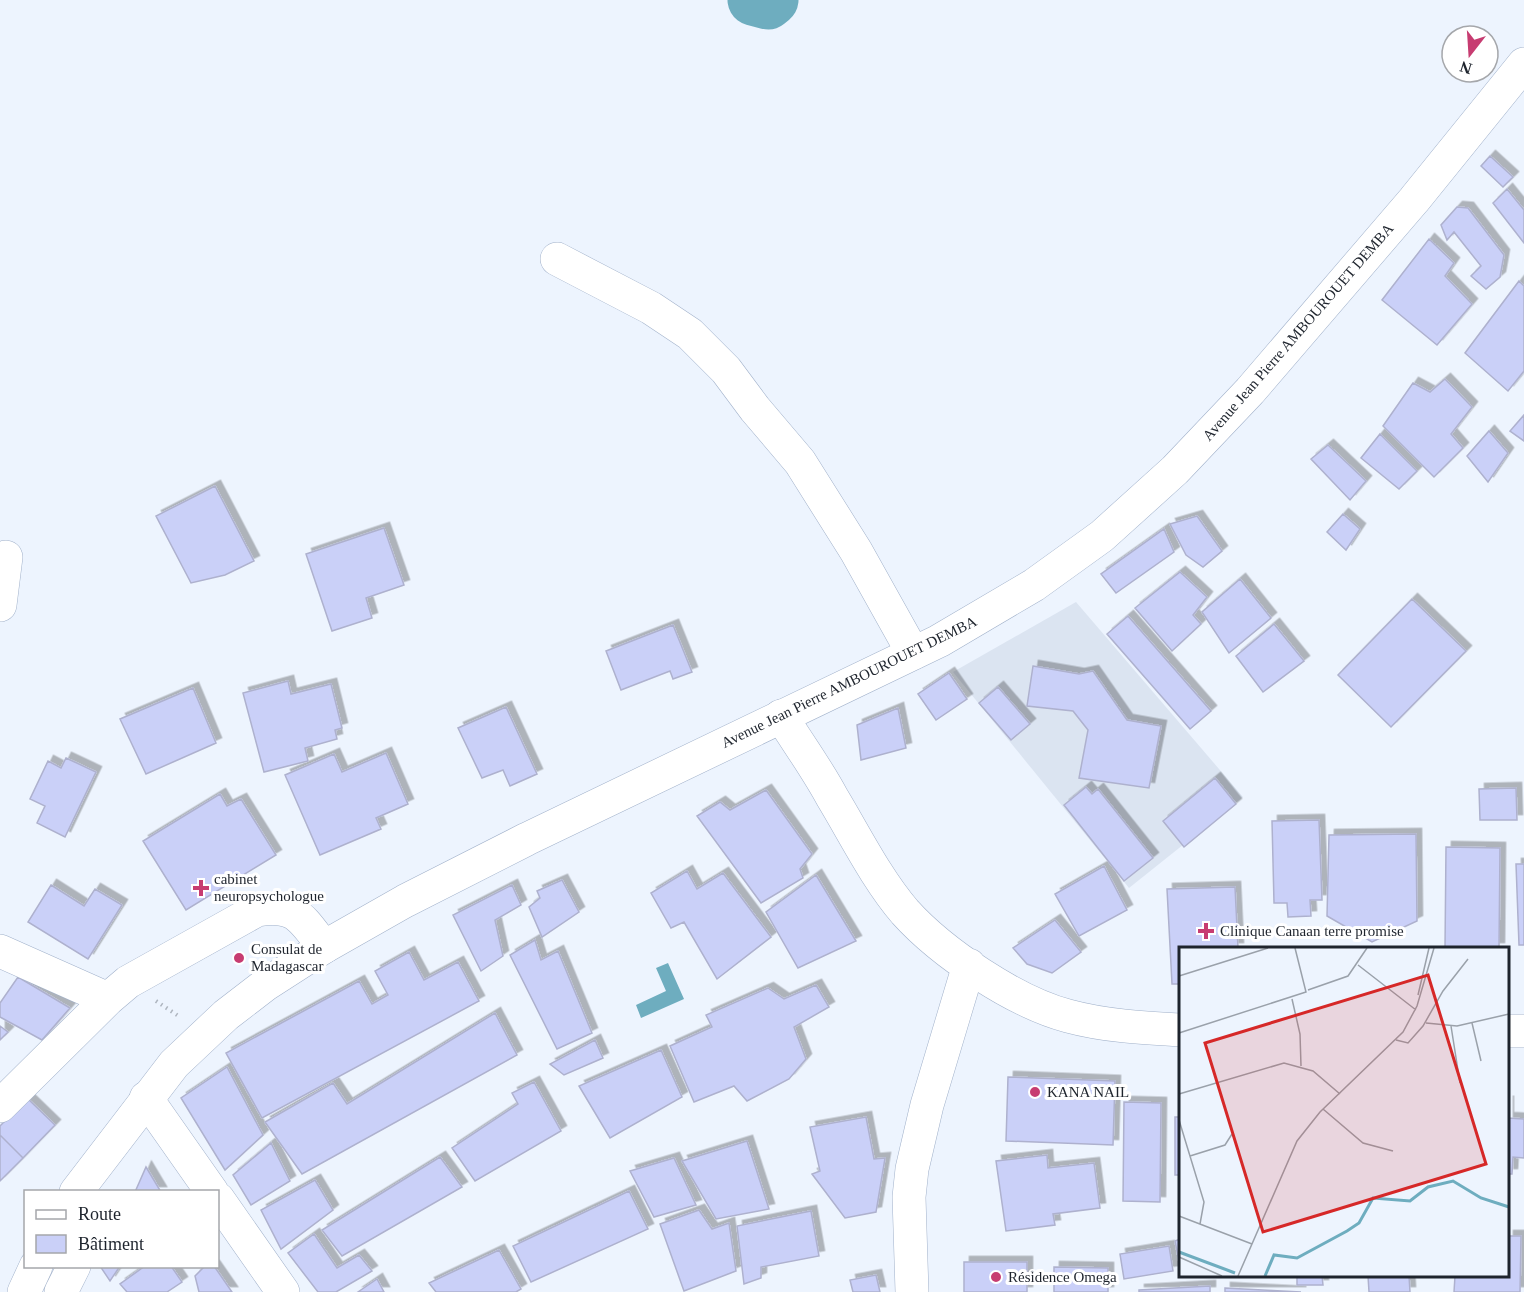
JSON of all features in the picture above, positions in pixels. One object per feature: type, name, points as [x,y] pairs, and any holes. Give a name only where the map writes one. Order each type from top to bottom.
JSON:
[{"type":"street","name":"Avenue Jean Pierre AMBOUROUET DEMBA","points":[[77,1190],[174,1064],[265,985],[324,947],[405,901],[527,839],[913,653],[1000,606],[1065,564],[1102,536],[1175,470],[1250,392],[1332,293],[1414,200],[1524,64]]},
{"type":"street","points":[[557,259],[651,308],[690,334],[726,370],[801,462],[856,551],[913,653]]},
{"type":"street","points":[[0,605],[6,557]]},
{"type":"street","points":[[781,716],[830,793],[872,866],[905,911],[936,942],[1013,994],[1067,1016],[1134,1028],[1179,1030]]},
{"type":"street","points":[[0,1106],[118,990],[257,910],[275,907],[294,911],[324,947]]},
{"type":"street","points":[[0,951],[118,990]]},
{"type":"street","points":[[912,1292],[909,1197],[912,1169],[927,1105],[969,965]]},
{"type":"street","points":[[146,1098],[211,1190]]},
{"type":"street","points":[[102,1190],[107,1153]]},
{"type":"street","points":[[219,1200],[283,1292]]},
{"type":"street","points":[[24,1292],[35,1268]]},
{"type":"street","points":[[61,1292],[73,1268]]},
{"type":"path","points":[[118,990],[205,1035]]},
{"type":"shaded area","points":[[1076,602],[1243,797],[1129,888],[953,672]]},
{"type":"water","points":[[668,963],[684,999],[641,1018],[636,1005],[666,991],[656,968]]},
{"type":"building","points":[[1490,156],[1513,177],[1503,187],[1481,166]]},
{"type":"building","points":[[1507,189],[1524,210],[1524,243],[1493,203]]},
{"type":"building","points":[[1457,207],[1468,208],[1504,255],[1500,277],[1486,289],[1471,276],[1481,266],[1454,232],[1447,240],[1441,225]]},
{"type":"building","points":[[1429,239],[1454,263],[1445,276],[1472,304],[1437,345],[1382,300]]},
{"type":"building","points":[[1519,281],[1524,286],[1524,371],[1508,391],[1465,353]]},
{"type":"building","points":[[1445,379],[1472,407],[1451,434],[1463,448],[1434,477],[1383,426],[1413,383],[1430,392]]},
{"type":"building","points":[[1524,415],[1524,441],[1510,431]]},
{"type":"building","points":[[1489,431],[1508,453],[1488,482],[1467,456]]},
{"type":"building","points":[[1380,434],[1417,471],[1399,489],[1361,458]]},
{"type":"building","points":[[1328,445],[1366,481],[1350,500],[1311,459]]},
{"type":"building","points":[[215,486],[254,561],[225,575],[191,583],[156,516]]},
{"type":"building","points":[[1343,514],[1360,529],[1346,550],[1327,532]]},
{"type":"building","points":[[1197,516],[1222,551],[1203,567],[1186,555],[1170,524]]},
{"type":"building","points":[[384,528],[404,585],[366,598],[372,618],[332,631],[306,554]]},
{"type":"building","points":[[1164,529],[1174,552],[1116,593],[1101,574]]},
{"type":"building","points":[[1180,572],[1207,597],[1193,615],[1201,624],[1172,651],[1135,608]]},
{"type":"building","points":[[1240,579],[1271,618],[1229,653],[1202,612]]},
{"type":"building","points":[[1412,599],[1466,651],[1391,727],[1338,675]]},
{"type":"building","points":[[1128,616],[1211,711],[1190,729],[1107,634]]},
{"type":"building","points":[[1274,624],[1304,661],[1263,692],[1236,656]]},
{"type":"building","points":[[673,625],[692,672],[673,679],[670,671],[621,690],[606,651]]},
{"type":"building","points":[[1033,666],[1079,674],[1093,671],[1127,720],[1161,726],[1149,788],[1079,778],[1088,730],[1073,711],[1027,706]]},
{"type":"building","points":[[949,673],[967,699],[936,720],[918,694]]},
{"type":"building","points":[[288,681],[291,694],[331,684],[342,728],[335,730],[337,739],[305,748],[308,761],[264,772],[243,693]]},
{"type":"building","points":[[998,687],[1030,724],[1011,740],[979,703]]},
{"type":"building","points":[[193,688],[216,743],[146,774],[120,719]]},
{"type":"building","points":[[506,707],[537,774],[510,786],[503,770],[482,778],[458,728]]},
{"type":"building","points":[[898,708],[906,748],[861,760],[857,725]]},
{"type":"building","points":[[386,753],[408,804],[376,818],[381,829],[320,855],[285,775],[334,754],[342,772]]},
{"type":"building","points":[[66,758],[96,772],[65,837],[37,823],[45,806],[30,799],[48,761],[61,768]]},
{"type":"building","points":[[1215,778],[1236,804],[1184,847],[1163,821]]},
{"type":"building","points":[[1086,787],[1092,794],[1098,789],[1153,858],[1124,881],[1064,805]]},
{"type":"building","points":[[1516,788],[1517,820],[1480,820],[1479,789]]},
{"type":"building","points":[[766,790],[812,854],[800,869],[803,878],[761,903],[697,816],[720,802],[730,810]]},
{"type":"building","points":[[220,794],[227,806],[241,799],[276,855],[186,910],[143,841]]},
{"type":"building","points":[[1319,820],[1322,900],[1310,900],[1311,916],[1288,917],[1287,903],[1274,903],[1272,821]]},
{"type":"building","points":[[1416,834],[1417,921],[1372,942],[1327,916],[1329,835]]},
{"type":"building","points":[[1446,847],[1500,848],[1499,947],[1445,947]]},
{"type":"building","points":[[1516,864],[1524,864],[1524,945],[1519,945]]},
{"type":"building","points":[[1104,866],[1127,910],[1079,936],[1055,894]]},
{"type":"building","points":[[687,871],[697,889],[723,873],[771,937],[717,979],[684,922],[671,928],[651,893]]},
{"type":"building","points":[[816,875],[856,941],[798,968],[766,912]]},
{"type":"building","points":[[562,880],[579,912],[542,937],[529,907],[540,898],[537,891]]},
{"type":"building","points":[[51,885],[84,906],[95,889],[122,905],[88,959],[28,922]]},
{"type":"building","points":[[512,885],[521,905],[495,920],[503,956],[481,971],[453,915]]},
{"type":"building","points":[[1235,887],[1238,947],[1179,947],[1179,984],[1172,984],[1167,889]]},
{"type":"building","points":[[1055,920],[1081,952],[1052,973],[1027,964],[1013,948]]},
{"type":"building","points":[[535,940],[541,960],[558,951],[592,1033],[557,1049],[510,955]]},
{"type":"building","points":[[409,952],[424,980],[458,962],[479,1001],[262,1118],[226,1053],[359,981],[372,1004],[388,995],[375,971]]},
{"type":"building","points":[[18,977],[70,1008],[42,1040],[0,1017],[0,1003]]},
{"type":"building","points":[[816,985],[829,1007],[794,1027],[806,1059],[789,1079],[747,1101],[734,1086],[694,1102],[670,1046],[712,1027],[706,1015],[768,988],[784,999]]},
{"type":"building","points":[[495,1013],[517,1055],[302,1174],[265,1122],[333,1083],[347,1104]]},
{"type":"building","points":[[0,1026],[8,1032],[0,1040]]},
{"type":"building","points":[[595,1040],[603,1058],[564,1075],[550,1064]]},
{"type":"building","points":[[661,1050],[682,1097],[610,1138],[579,1086]]},
{"type":"building","points":[[227,1067],[263,1135],[225,1170],[181,1098]]},
{"type":"building","points":[[1008,1077],[1115,1081],[1113,1145],[1006,1141]]},
{"type":"building","points":[[534,1082],[561,1131],[475,1181],[452,1148],[518,1104],[512,1093]]},
{"type":"building","points":[[27,1098],[55,1125],[23,1158],[0,1135],[0,1126]]},
{"type":"building","points":[[1124,1102],[1161,1103],[1160,1202],[1123,1201]]},
{"type":"building","points":[[866,1117],[874,1159],[885,1158],[876,1212],[845,1218],[812,1174],[820,1171],[810,1127]]},
{"type":"building","points":[[1175,1117],[1179,1117],[1179,1175],[1175,1175]]},
{"type":"building","points":[[1509,1118],[1524,1119],[1524,1158],[1513,1157],[1512,1174],[1509,1174]]},
{"type":"building","points":[[0,1135],[23,1158],[0,1181]]},
{"type":"building","points":[[747,1141],[769,1209],[716,1219],[682,1161]]},
{"type":"building","points":[[271,1143],[290,1181],[251,1205],[233,1175]]},
{"type":"building","points":[[1047,1155],[1048,1168],[1094,1163],[1100,1208],[1053,1214],[1055,1225],[1006,1231],[996,1161]]},
{"type":"building","points":[[440,1157],[462,1187],[342,1256],[322,1230]]},
{"type":"building","points":[[674,1158],[696,1205],[654,1217],[630,1171]]},
{"type":"building","points":[[146,1167],[160,1190],[136,1190]]},
{"type":"building","points":[[315,1180],[333,1210],[281,1249],[261,1210]]},
{"type":"building","points":[[629,1191],[648,1229],[531,1282],[513,1246]]},
{"type":"building","points":[[699,1210],[712,1229],[729,1223],[736,1271],[684,1291],[660,1224]]},
{"type":"building","points":[[811,1211],[819,1256],[761,1267],[761,1278],[744,1284],[737,1226]]},
{"type":"building","points":[[314,1234],[337,1268],[359,1255],[372,1271],[336,1292],[318,1292],[288,1253]]},
{"type":"building","points":[[1509,1236],[1521,1236],[1520,1292],[1454,1292],[1455,1277],[1509,1277]]},
{"type":"building","points":[[1179,1239],[1179,1262],[1175,1241]]},
{"type":"building","points":[[1169,1246],[1173,1271],[1124,1279],[1120,1254]]},
{"type":"building","points":[[499,1250],[521,1289],[516,1292],[436,1292],[429,1283]]},
{"type":"building","name":"Résidence Omega","points":[[964,1262],[1027,1262],[1027,1292],[964,1292]]},
{"type":"building","points":[[1054,1267],[1108,1268],[1108,1292],[1054,1292]]},
{"type":"building","points":[[101,1268],[119,1268],[110,1281]]},
{"type":"building","points":[[142,1268],[172,1268],[182,1282],[167,1292],[127,1292],[120,1284]]},
{"type":"building","points":[[203,1268],[215,1268],[232,1292],[199,1292],[195,1276]]},
{"type":"building","points":[[876,1275],[880,1292],[853,1292],[850,1280]]},
{"type":"building","points":[[1297,1277],[1322,1277],[1323,1285],[1297,1285]]},
{"type":"building","points":[[1368,1277],[1409,1277],[1410,1292],[1369,1292]]},
{"type":"building","points":[[377,1279],[384,1292],[358,1292]]},
{"type":"building","points":[[1210,1286],[1210,1292],[1139,1292],[1139,1290]]},
{"type":"building","points":[[1225,1288],[1301,1292],[1225,1292]]},
{"type":"waterway","points":[[753,0],[768,4],[773,0]]},
{"type":"place","name":"cabinet neuropsychologue","points":[[201,888]]},
{"type":"place","name":"Clinique Canaan terre promise","points":[[1206,931]]},
{"type":"place","name":"Consulat de Madagascar","points":[[239,958]]},
{"type":"place","name":"KANA NAIL","points":[[1035,1092]]},
{"type":"place","name":"Résidence Omega","points":[[996,1277]]}]
